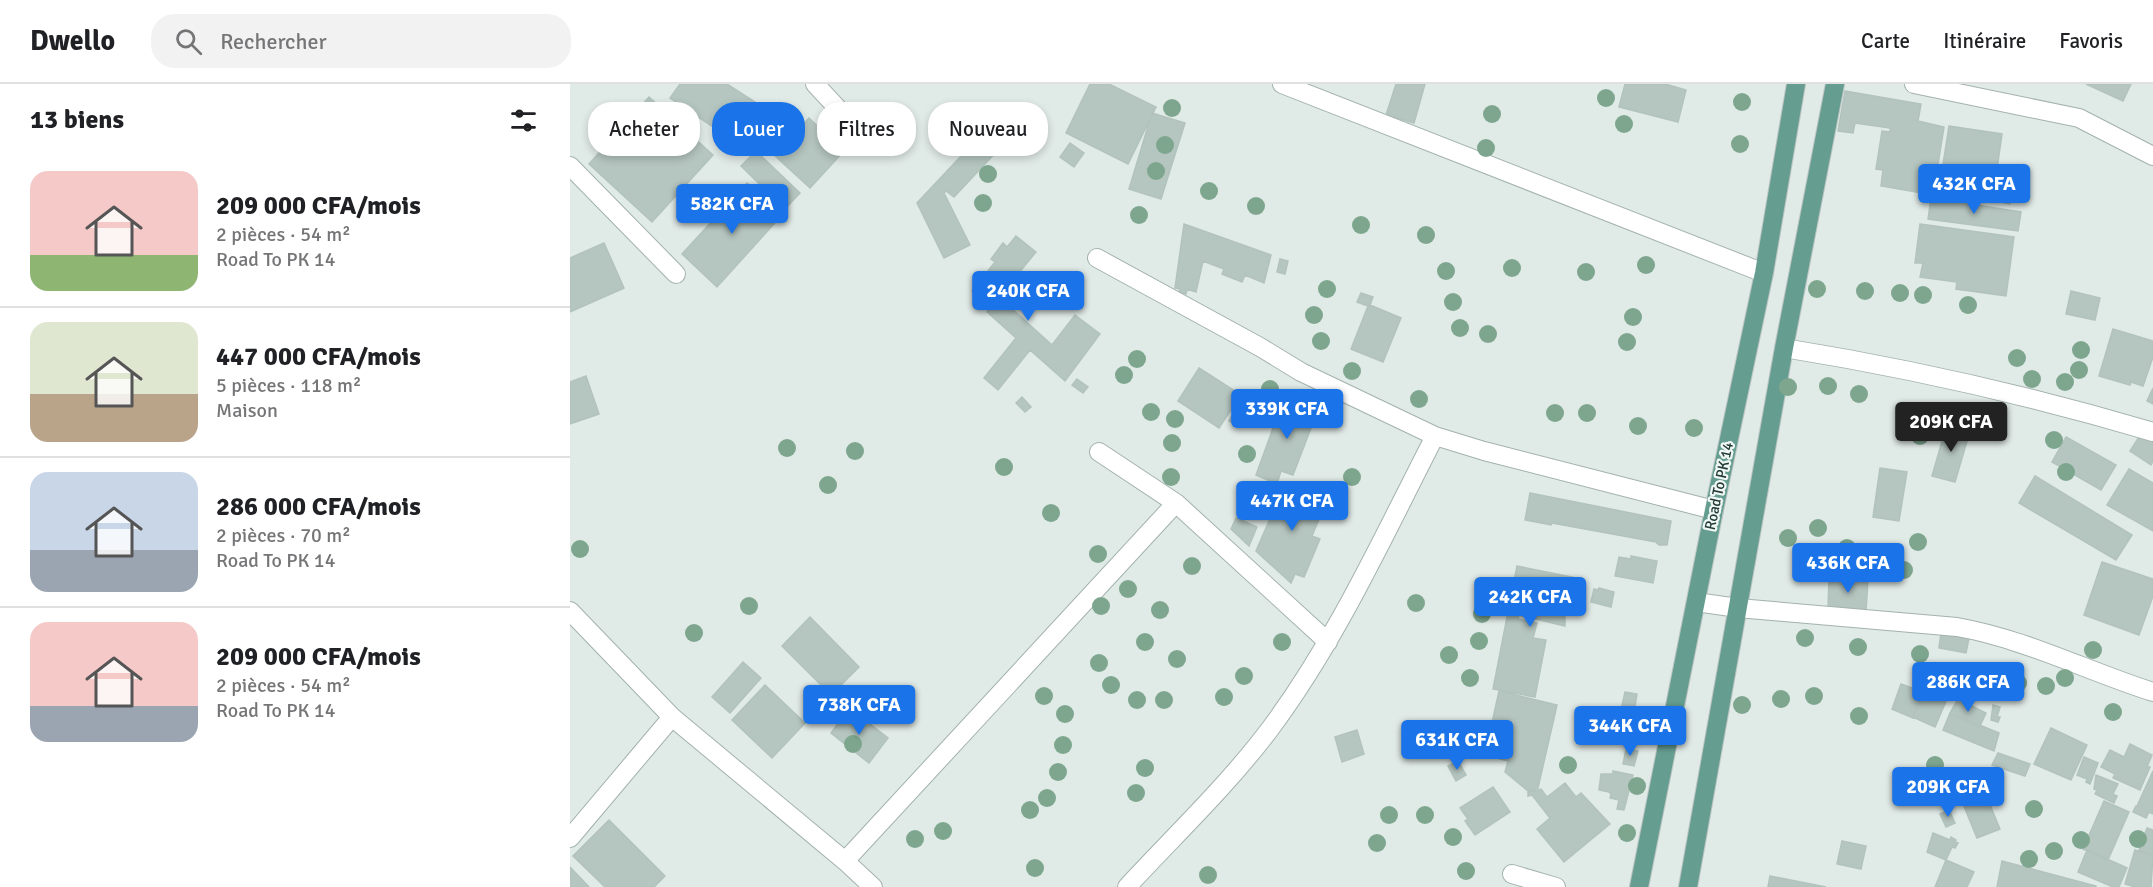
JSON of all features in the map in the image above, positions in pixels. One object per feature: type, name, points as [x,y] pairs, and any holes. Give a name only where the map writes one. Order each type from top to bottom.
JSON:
[{"type":"main road","name":"Road To PK 14","points":[[1639,887],[1764,273],[1796,84]]},
{"type":"main road","points":[[1688,887],[1784,348],[1835,84]]},
{"type":"street","points":[[815,84],[832,102]]},
{"type":"street","points":[[1282,84],[1764,273]]},
{"type":"street","points":[[1914,84],[2079,118],[2153,156]]},
{"type":"street","points":[[570,166],[676,274]]},
{"type":"street","points":[[1097,258],[1260,347],[1301,372],[1435,436],[1484,451],[1714,510]]},
{"type":"street","points":[[1784,348],[1969,384],[2153,432]]},
{"type":"street","points":[[1127,887],[1237,770],[1271,728],[1328,642],[1435,436]]},
{"type":"street","points":[[1099,452],[1176,503],[1328,642]]},
{"type":"street","points":[[845,861],[1176,503]]},
{"type":"street","points":[[1696,602],[1975,630],[2052,654],[2153,692]]},
{"type":"street","points":[[570,612],[672,717],[873,887]]},
{"type":"street","points":[[570,838],[672,717]]},
{"type":"street","points":[[1512,874],[1556,887]]},
{"type":"building","points":[[680,84],[727,84],[755,102],[712,102],[712,126],[700,118],[700,102],[676,102],[670,98]]},
{"type":"building","points":[[1090,84],[1109,84],[1156,107],[1128,164],[1066,133]]},
{"type":"building","points":[[1396,84],[1425,84],[1414,123],[1386,115]]},
{"type":"building","points":[[1625,84],[1665,84],[1686,90],[1678,122],[1619,107]]},
{"type":"building","points":[[2086,84],[2131,84],[2123,101]]},
{"type":"building","points":[[1845,91],[1921,104],[1918,121],[1944,127],[1933,195],[1881,186],[1883,170],[1876,169],[1882,131],[1890,132],[1890,128],[1855,123],[1853,133],[1838,131]]},
{"type":"building","points":[[649,97],[655,102],[645,102]]},
{"type":"building","points":[[1152,113],[1185,123],[1161,199],[1129,189]]},
{"type":"building","points":[[809,118],[817,126],[817,156],[839,156],[810,188],[775,156],[805,156],[805,122]]},
{"type":"building","points":[[1949,126],[2002,134],[1993,197],[1939,190]]},
{"type":"building","points":[[700,143],[712,154],[652,222],[589,164],[596,156],[700,156]]},
{"type":"building","points":[[1070,143],[1084,153],[1074,167],[1060,157]]},
{"type":"building","points":[[751,156],[761,156],[800,193],[785,209],[741,166]]},
{"type":"building","points":[[961,156],[992,156],[954,197],[946,191],[944,193],[970,245],[944,258],[917,203]]},
{"type":"building","points":[[1999,180],[2015,184],[2010,204],[1994,201]]},
{"type":"building","points":[[747,183],[782,215],[717,287],[682,254]]},
{"type":"building","points":[[1931,198],[2021,212],[2018,231],[1928,219]]},
{"type":"building","points":[[1184,224],[1271,255],[1264,283],[1245,275],[1242,282],[1222,274],[1224,269],[1203,261],[1196,292],[1187,289],[1186,294],[1179,293],[1180,289],[1175,288]]},
{"type":"building","points":[[1920,224],[2014,237],[2006,296],[1956,289],[1957,282],[1920,277],[1923,263],[1915,263]]},
{"type":"building","points":[[1016,236],[1036,252],[999,297],[1052,345],[1075,315],[1100,334],[1065,381],[1030,350],[998,390],[984,378],[1016,338],[987,312],[991,306],[972,291],[995,262],[991,259],[1003,243],[1007,247]]},
{"type":"building","points":[[604,243],[624,288],[570,312],[570,258]]},
{"type":"building","points":[[1280,259],[1288,261],[1285,274],[1277,272]]},
{"type":"building","points":[[2071,291],[2100,298],[2095,320],[2066,314]]},
{"type":"building","points":[[1361,293],[1373,297],[1370,305],[1401,318],[1383,362],[1351,349],[1368,306],[1357,302]]},
{"type":"building","points":[[2113,329],[2153,341],[2153,357],[2143,386],[2131,382],[2130,385],[2099,376]]},
{"type":"building","points":[[1199,368],[1241,395],[1219,428],[1178,401]]},
{"type":"building","points":[[586,376],[599,414],[570,424],[570,382]]},
{"type":"building","points":[[1077,379],[1088,387],[1083,393],[1072,385]]},
{"type":"building","points":[[2153,388],[2153,404],[2147,401]]},
{"type":"building","points":[[1022,397],[1031,407],[1025,412],[1016,403]]},
{"type":"building","points":[[1284,398],[1318,410],[1293,475],[1281,471],[1277,484],[1256,475]]},
{"type":"building","points":[[1235,411],[1244,416],[1238,426],[1229,421]]},
{"type":"building","points":[[1947,424],[1970,431],[1955,482],[1932,476]]},
{"type":"building","points":[[2142,432],[2153,439],[2151,465],[2130,451]]},
{"type":"building","points":[[2066,437],[2116,465],[2101,490],[2052,462]]},
{"type":"building","points":[[1880,468],[1907,472],[1899,521],[1873,517]]},
{"type":"building","points":[[2129,469],[2153,483],[2153,531],[2107,505]]},
{"type":"building","points":[[2035,476],[2132,535],[2116,560],[2019,503]]},
{"type":"building","points":[[1286,482],[1327,500],[1312,536],[1320,539],[1304,577],[1295,574],[1291,583],[1256,551]]},
{"type":"building","points":[[1530,493],[1671,521],[1667,545],[1525,520]]},
{"type":"building","points":[[1236,518],[1257,527],[1249,546],[1231,529]]},
{"type":"building","points":[[1631,556],[1657,561],[1653,583],[1615,576],[1619,557],[1631,559]]},
{"type":"building","points":[[2102,562],[2153,579],[2153,596],[2139,635],[2084,615]]},
{"type":"building","points":[[1517,566],[1577,578],[1573,599],[1566,598],[1562,616],[1565,617],[1565,626],[1519,615],[1518,619],[1537,623],[1533,638],[1546,640],[1535,697],[1493,689]]},
{"type":"building","points":[[1829,578],[1868,580],[1866,611],[1828,609]]},
{"type":"building","points":[[1594,589],[1614,592],[1611,607],[1591,602]]},
{"type":"building","points":[[810,617],[859,667],[831,695],[782,646]]},
{"type":"building","points":[[1941,633],[1969,638],[1966,653],[1939,648]]},
{"type":"building","points":[[743,662],[761,678],[730,713],[712,697]]},
{"type":"building","points":[[1944,670],[1956,675],[1947,699],[1935,694]]},
{"type":"building","points":[[1930,674],[1941,678],[1935,694],[1947,699],[1935,727],[1913,717]]},
{"type":"building","points":[[1901,684],[1923,692],[1913,718],[1892,709]]},
{"type":"building","points":[[765,685],[805,723],[772,758],[732,720]]},
{"type":"building","points":[[1499,691],[1557,705],[1538,788],[1528,791],[1505,772],[1508,761],[1485,755]]},
{"type":"building","points":[[1625,692],[1637,694],[1634,713],[1621,710]]},
{"type":"building","points":[[1958,699],[1986,713],[1979,728],[1950,713]]},
{"type":"building","points":[[1993,705],[2000,707],[1998,722],[1991,720]]},
{"type":"building","points":[[849,708],[888,738],[869,763],[831,733]]},
{"type":"building","points":[[1950,713],[1999,733],[1994,751],[1943,730]]},
{"type":"building","points":[[2051,728],[2087,745],[2071,780],[2034,764]]},
{"type":"building","points":[[1357,730],[1364,754],[1342,762],[1335,737]]},
{"type":"building","points":[[2130,744],[2152,755],[2147,767],[2150,767],[2140,790],[2113,778],[2115,774],[2101,767],[2110,750],[2124,757]]},
{"type":"building","points":[[1626,749],[1638,751],[1634,766],[1623,764]]},
{"type":"building","points":[[1998,753],[2030,764],[2025,776],[1992,765]]},
{"type":"building","points":[[2084,757],[2098,763],[2090,784],[2086,782],[2087,779],[2077,775]]},
{"type":"building","points":[[1458,761],[1466,775],[1456,781],[1448,766]]},
{"type":"building","points":[[1613,771],[1633,775],[1624,810],[1617,809],[1619,800],[1610,798],[1609,792],[1599,790],[1601,774],[1613,774]]},
{"type":"building","points":[[2153,771],[2153,814],[2149,812],[2146,818],[2133,812]]},
{"type":"building","points":[[2096,775],[2118,784],[2113,794],[2117,796],[2114,803],[2095,794]]},
{"type":"building","points":[[1565,783],[1576,797],[1581,793],[1610,824],[1564,862],[1537,829],[1550,818],[1532,795],[1528,796],[1528,792],[1541,789],[1547,797]]},
{"type":"building","points":[[1493,787],[1510,812],[1475,835],[1465,821],[1468,819],[1460,808]]},
{"type":"building","points":[[1986,795],[2000,829],[1977,838],[1963,804]]},
{"type":"building","points":[[2104,801],[2129,812],[2108,860],[2083,849]]},
{"type":"building","points":[[1949,810],[1955,823],[1946,827],[1940,814]]},
{"type":"building","points":[[609,820],[665,876],[654,887],[605,887],[573,856]]},
{"type":"building","points":[[2147,828],[2153,830],[2153,855],[2139,850]]},
{"type":"building","points":[[1933,833],[1950,840],[1951,837],[1958,843],[1955,848],[1952,847],[1946,860],[1927,852]]},
{"type":"building","points":[[1842,841],[1866,846],[1861,869],[1837,864]]},
{"type":"building","points":[[2087,850],[2127,868],[2119,887],[2113,887],[2078,872]]},
{"type":"building","points":[[2135,850],[2153,856],[2151,887],[2135,887],[2125,884]]},
{"type":"building","points":[[1946,860],[1974,872],[1967,887],[1935,887]]},
{"type":"building","points":[[2002,861],[2096,886],[2096,887],[1997,887]]},
{"type":"building","points":[[570,867],[589,887],[570,887]]},
{"type":"building","points":[[1770,876],[1826,887],[1768,887]]}]
